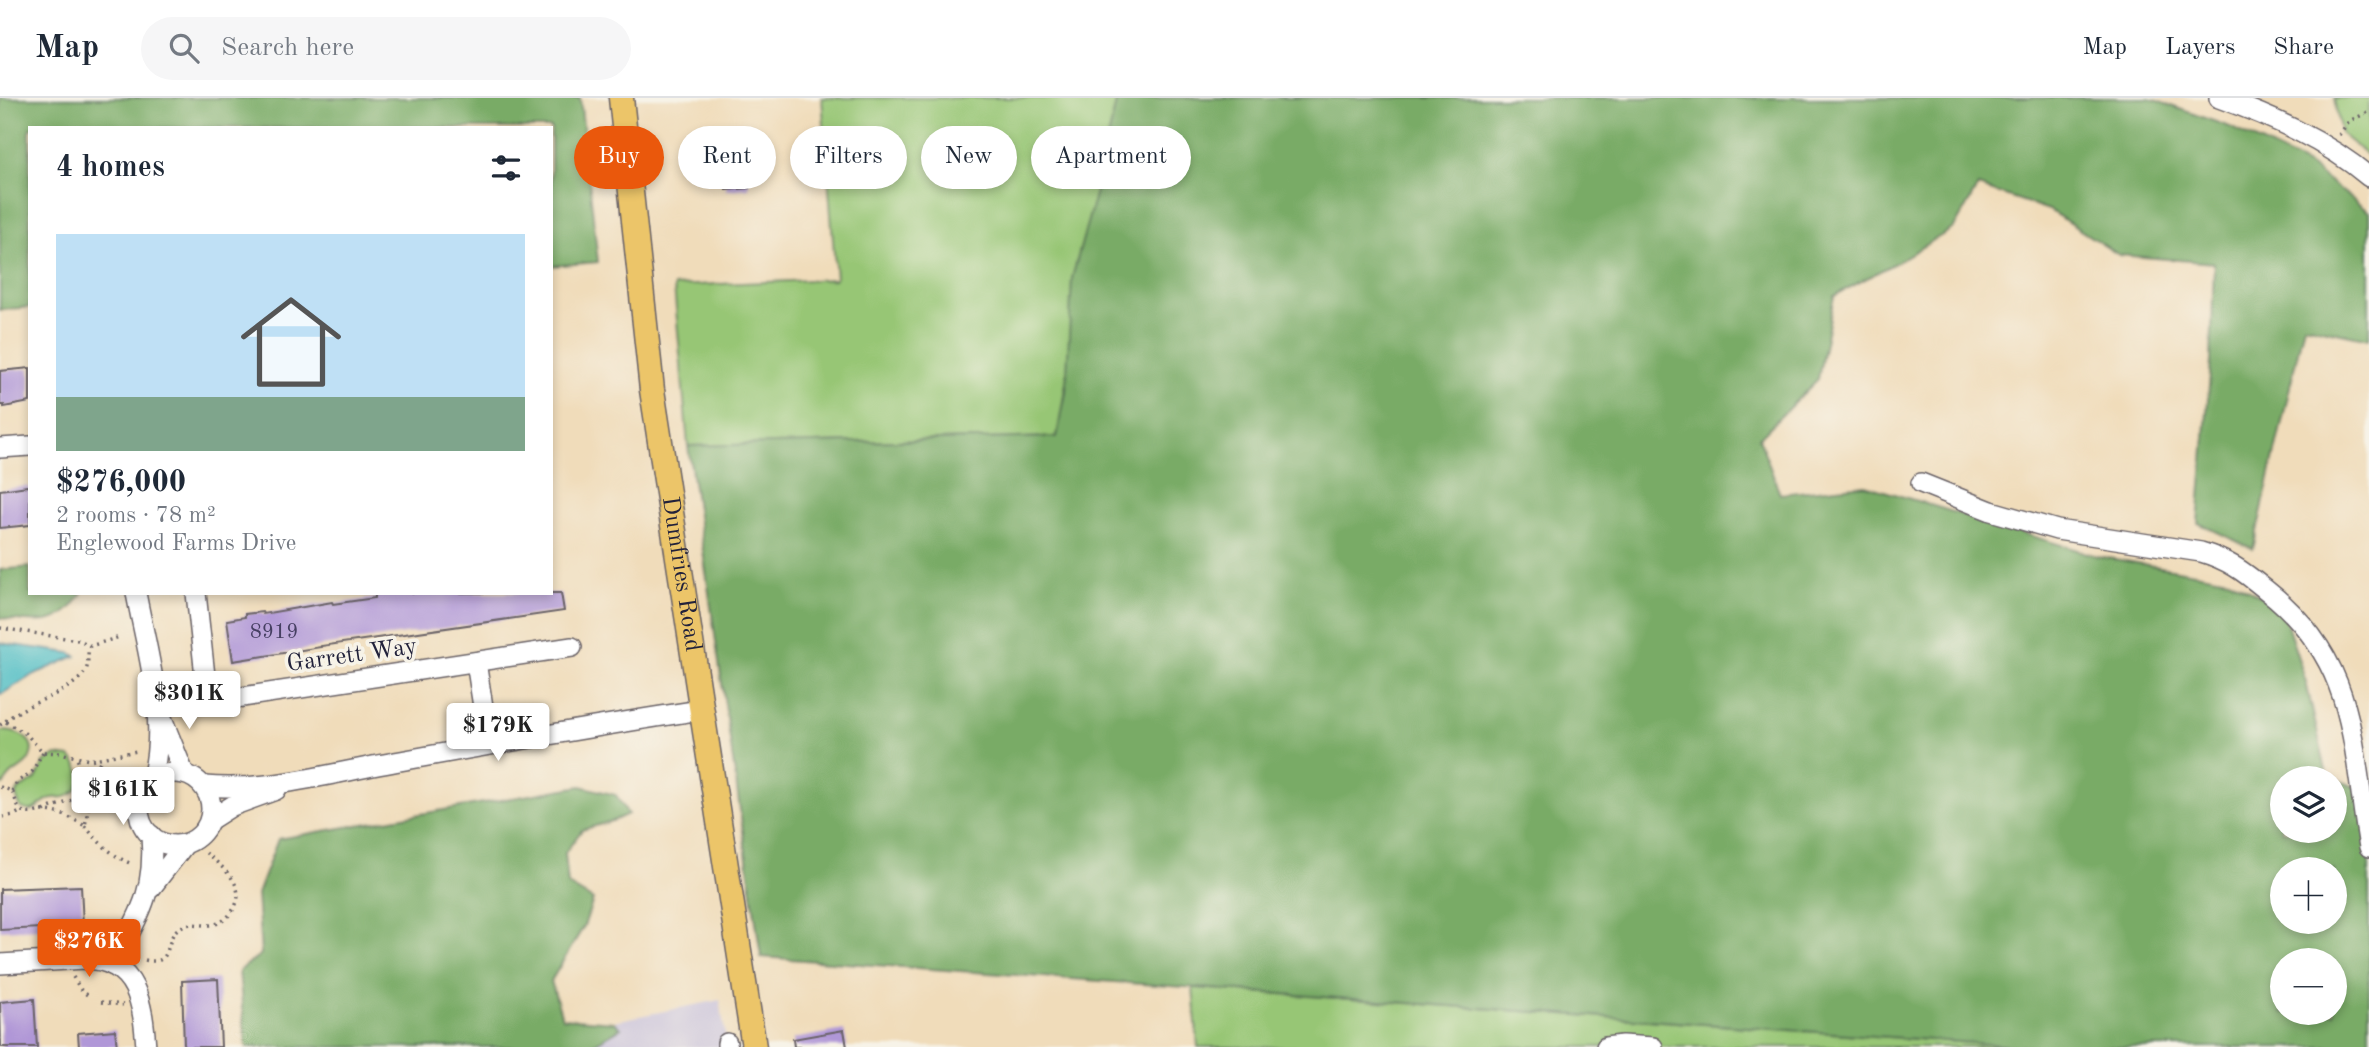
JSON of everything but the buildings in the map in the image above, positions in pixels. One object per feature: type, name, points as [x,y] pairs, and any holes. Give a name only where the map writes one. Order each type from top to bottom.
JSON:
[{"type":"main road","name":"Dumfries Road","points":[[621,98],[652,390],[754,1047]]},
{"type":"street","points":[[2219,98],[2284,124],[2330,149],[2369,177]]},
{"type":"street","points":[[0,449],[28,446]]},
{"type":"street","points":[[1921,483],[2021,521],[2057,530],[2201,552],[2222,558],[2270,593],[2302,622],[2335,672],[2356,750],[2369,847]]},
{"type":"street","points":[[136,595],[157,706],[184,774]]},
{"type":"street","name":"Garrett Way","points":[[196,595],[208,688],[223,698],[572,647]]},
{"type":"street","points":[[476,662],[489,745]]},
{"type":"street","points":[[151,782],[156,755],[157,706]]},
{"type":"street","points":[[204,786],[221,788],[289,783],[341,771],[701,710]]},
{"type":"street","points":[[172,772],[184,774],[195,778],[204,786],[212,808],[210,820],[196,839],[185,844],[167,844],[151,835],[143,826],[139,803],[151,782],[161,775],[172,772]]},
{"type":"street","points":[[210,820],[232,806],[289,783]]},
{"type":"street","points":[[148,892],[152,863],[151,835]]},
{"type":"street","points":[[112,965],[148,892],[185,844]]},
{"type":"street","points":[[0,964],[96,959],[112,965],[130,981],[140,1000],[146,1047]]},
{"type":"street","points":[[1606,1047],[1653,1047]]},
{"type":"path","points":[[2330,149],[2346,123],[2369,112]]},
{"type":"path","points":[[0,628],[78,640],[90,646],[120,638]]},
{"type":"path","points":[[0,725],[16,713],[68,686],[83,673],[88,665],[87,652],[90,646]]},
{"type":"path","points":[[6,722],[26,734],[43,752],[89,760],[142,750]]},
{"type":"path","points":[[12,792],[17,782],[32,772],[43,752]]},
{"type":"path","points":[[0,787],[12,792],[22,811],[30,814],[44,811],[77,796],[102,758]]},
{"type":"path","points":[[77,759],[88,782],[90,800],[85,826]]},
{"type":"path","points":[[3,817],[14,816],[22,811]]},
{"type":"path","points":[[44,811],[64,815],[85,826],[107,850],[132,864]]},
{"type":"path","points":[[145,960],[153,962],[166,955],[172,937],[181,927],[221,922],[234,908],[237,888],[232,877],[206,853]]},
{"type":"shaded area","points":[[720,1000],[727,1047],[484,1047]]},
{"type":"green space","points":[[0,98],[580,98],[583,126],[574,126],[574,189],[590,189],[598,262],[553,266],[553,126],[28,126],[28,307],[0,310]]},
{"type":"green space","points":[[822,98],[1117,98],[1111,126],[1031,126],[1031,189],[1097,189],[1057,437],[688,446],[674,286],[836,279],[829,189],[907,189],[907,126],[824,126]]},
{"type":"green space","points":[[1117,98],[2149,98],[2230,127],[2308,165],[2369,212],[2369,339],[2304,325],[2253,549],[2198,523],[2211,361],[2214,263],[2119,255],[2049,210],[1978,186],[1954,228],[1834,296],[1818,379],[1759,438],[1780,494],[1865,485],[2097,556],[2229,579],[2281,607],[2306,682],[2325,766],[2270,766],[2270,843],[2347,843],[2347,784],[2369,793],[2369,1047],[2029,1047],[761,957],[688,446],[1057,437],[1066,392],[1072,278],[1097,189],[1191,189],[1191,126],[1111,126]]},
{"type":"green space","points":[[2334,98],[2369,98],[2369,157],[2341,134]]},
{"type":"green space","points":[[28,567],[28,595],[81,595],[65,613],[47,621],[0,618],[0,570]]},
{"type":"green space","points":[[0,731],[20,735],[32,747],[28,761],[3,785],[0,785]]},
{"type":"green space","points":[[56,755],[70,757],[78,767],[80,779],[76,789],[65,797],[49,799],[33,810],[20,807],[16,795],[19,789],[36,779],[44,763]]},
{"type":"green space","points":[[581,786],[616,795],[628,814],[582,830],[565,853],[568,885],[593,900],[584,926],[551,981],[562,1018],[614,1022],[621,1028],[588,1047],[246,1047],[239,971],[261,954],[257,894],[278,839]]},
{"type":"green space","points":[[1193,988],[2029,1047],[1198,1047]]},
{"type":"water","points":[[0,643],[76,656],[33,675],[0,695]]}]
